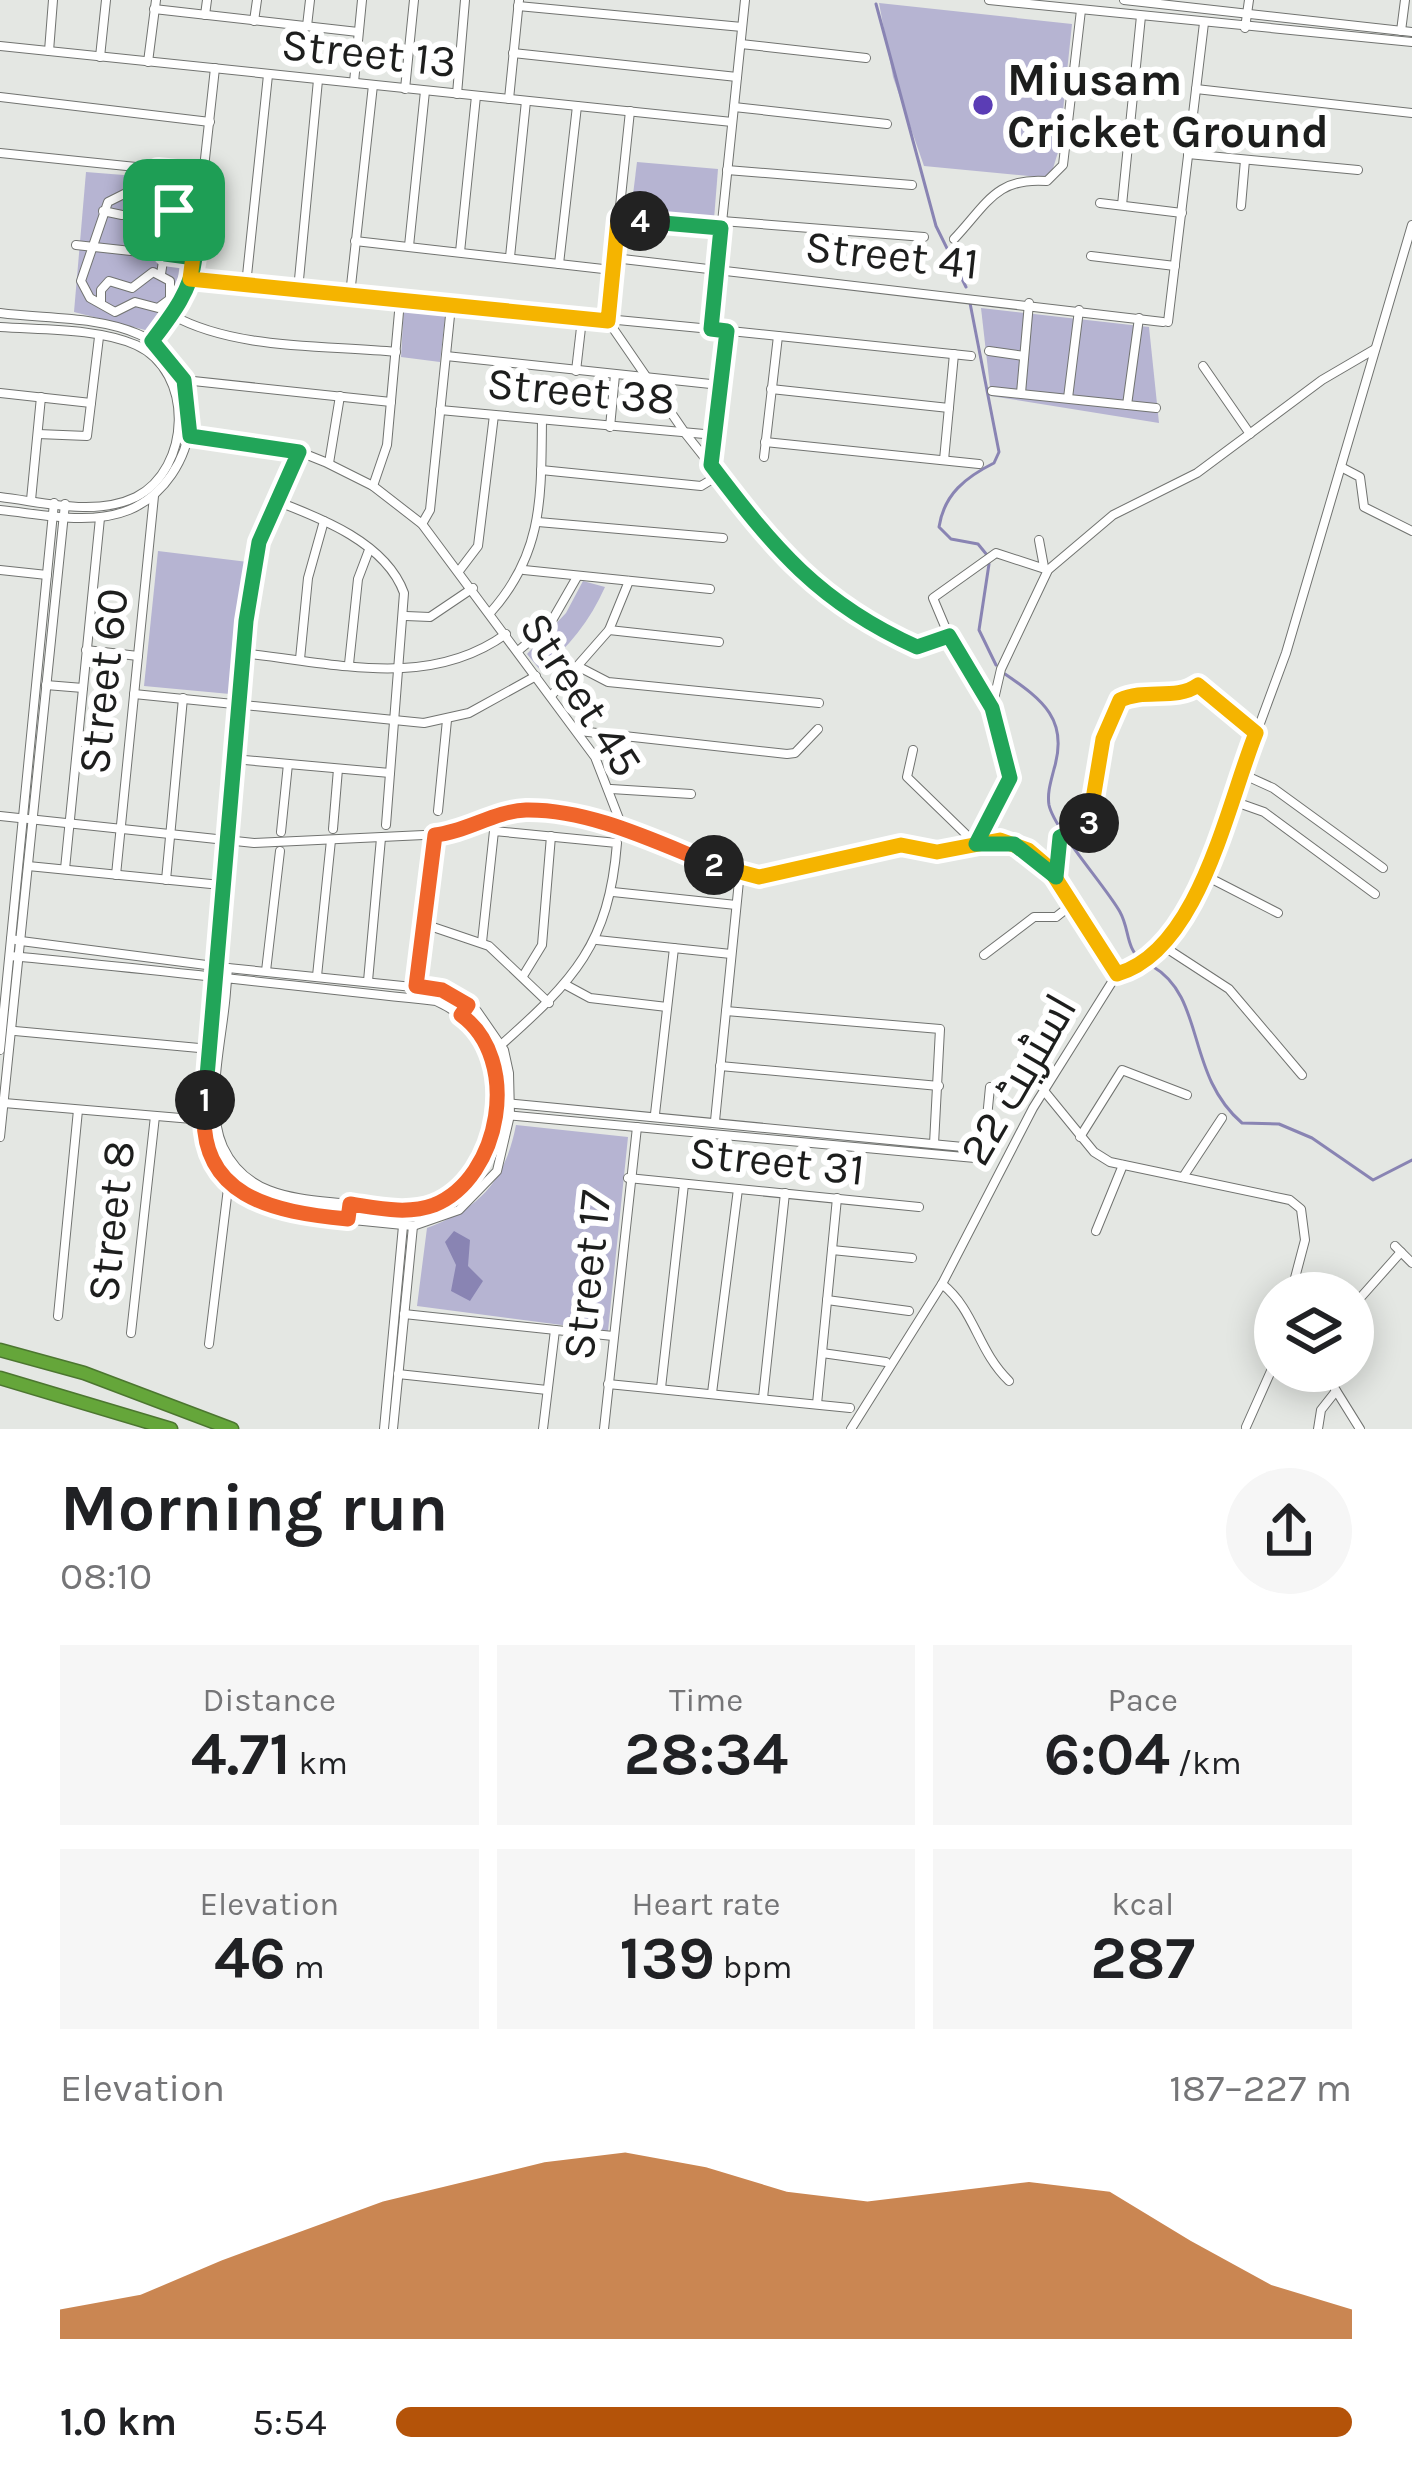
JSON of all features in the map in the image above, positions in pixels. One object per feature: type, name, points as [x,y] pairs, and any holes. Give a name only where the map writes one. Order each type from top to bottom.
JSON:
[{"type":"highway","points":[[5,1351],[84,1373],[232,1429]]},
{"type":"highway","points":[[2,1378],[171,1429]]},
{"type":"street","points":[[49,51],[53,0]]},
{"type":"street","points":[[100,57],[106,0]]},
{"type":"street","points":[[205,15],[207,0]]},
{"type":"street","points":[[254,21],[257,0]]},
{"type":"street","points":[[307,26],[310,0]]},
{"type":"street","points":[[354,82],[362,0]]},
{"type":"street","points":[[405,89],[414,0]]},
{"type":"street","points":[[457,94],[465,0]]},
{"type":"street","points":[[706,329],[746,0]]},
{"type":"street","points":[[989,0],[1412,43]]},
{"type":"street","points":[[1124,0],[1412,32]]},
{"type":"street","points":[[1245,28],[1249,0]]},
{"type":"street","points":[[1259,29],[1262,0]]},
{"type":"street","points":[[1401,31],[1405,0]]},
{"type":"street","points":[[509,99],[518,3],[742,27]]},
{"type":"street","points":[[148,62],[155,5],[358,32]]},
{"type":"street","points":[[954,239],[1004,185],[1016,178],[1047,181],[1067,154],[1082,10]]},
{"type":"street","points":[[1122,206],[1141,16]]},
{"type":"street","points":[[1091,256],[1175,266],[1204,23]]},
{"type":"street","points":[[741,44],[866,58]]},
{"type":"street","name":"Street 13","points":[[0,46],[732,122]]},
{"type":"street","points":[[513,53],[737,77]]},
{"type":"street","points":[[148,346],[172,315],[190,279],[215,68]]},
{"type":"street","points":[[246,285],[268,75]]},
{"type":"street","points":[[298,290],[318,80]]},
{"type":"street","points":[[350,296],[373,85]]},
{"type":"street","points":[[1196,89],[1412,113]]},
{"type":"street","points":[[410,246],[425,91]]},
{"type":"street","points":[[460,252],[476,96]]},
{"type":"street","points":[[0,97],[210,122]]},
{"type":"street","points":[[510,257],[526,101]]},
{"type":"street","points":[[559,264],[577,106]]},
{"type":"street","points":[[734,106],[886,124]]},
{"type":"street","points":[[630,111],[608,321],[685,433],[794,570],[817,590],[917,647],[949,636]]},
{"type":"street","points":[[0,153],[204,174]]},
{"type":"street","points":[[1188,154],[1358,170]]},
{"type":"street","points":[[1241,206],[1245,159]]},
{"type":"street","points":[[156,195],[158,169]]},
{"type":"street","points":[[727,170],[912,184]]},
{"type":"street","points":[[101,303],[101,290],[109,281],[132,288],[148,273],[170,281],[172,296],[158,308],[135,302],[115,312],[101,303],[86,293],[81,281],[103,211],[122,193],[156,195],[178,219],[161,274]]},
{"type":"street","points":[[1100,202],[1182,213]]},
{"type":"street","points":[[103,211],[122,215]]},
{"type":"street","points":[[618,219],[924,237]]},
{"type":"street","name":"اسٹریٹ 22","points":[[851,1429],[942,1284],[1045,1091],[1117,974],[1133,969],[1163,946],[1204,875],[1286,653],[1412,225]]},
{"type":"street","points":[[356,241],[612,269]]},
{"type":"street","points":[[76,244],[102,253],[195,258]]},
{"type":"street","name":"Street 41","points":[[614,258],[1166,322],[1175,266]]},
{"type":"street","points":[[190,279],[971,356]]},
{"type":"street","points":[[374,486],[383,470],[400,301]]},
{"type":"street","points":[[1021,393],[1029,303]]},
{"type":"street","points":[[422,524],[430,510],[452,306]]},
{"type":"street","points":[[1068,398],[1078,310]]},
{"type":"street","points":[[0,314],[100,325],[148,346],[184,380],[391,402]]},
{"type":"street","points":[[172,315],[198,329],[229,335],[396,352]]},
{"type":"street","points":[[31,329],[32,317]]},
{"type":"street","points":[[1127,405],[1139,318]]},
{"type":"street","points":[[575,371],[582,320]]},
{"type":"street","points":[[0,327],[148,346],[173,386],[178,435],[161,477],[135,497],[98,507],[0,497]]},
{"type":"street","points":[[711,465],[727,331]]},
{"type":"street","points":[[764,457],[778,336]]},
{"type":"street","points":[[38,434],[87,436],[99,337]]},
{"type":"street","points":[[992,708],[1010,647],[1046,569],[1113,515],[1197,472],[1375,349]]},
{"type":"street","points":[[989,351],[1024,356]]},
{"type":"street","points":[[944,460],[954,354]]},
{"type":"street","points":[[446,356],[720,385]]},
{"type":"street","points":[[1203,366],[1250,434]]},
{"type":"street","points":[[610,428],[615,375]]},
{"type":"street","points":[[0,510],[100,518],[134,508],[154,494],[174,476],[190,436],[184,380]]},
{"type":"street","points":[[771,389],[949,408]]},
{"type":"street","points":[[992,391],[1156,409]]},
{"type":"street","points":[[0,393],[91,403]]},
{"type":"street","points":[[328,463],[340,396]]},
{"type":"street","points":[[31,500],[41,397]]},
{"type":"street","name":"Street 38","points":[[440,410],[715,435]]},
{"type":"street","points":[[459,571],[478,546],[494,415]]},
{"type":"street","points":[[490,613],[524,570],[538,522],[542,420]]},
{"type":"street","name":"Street 45","points":[[178,435],[299,452],[374,486],[422,524],[578,731],[610,789],[623,829],[735,874],[759,877],[901,845],[937,852],[976,844],[1014,844],[1056,877],[1117,974]]},
{"type":"street","points":[[765,442],[980,464]]},
{"type":"street","points":[[228,973],[266,971],[416,986],[442,990],[468,1005],[501,1045],[512,1103],[496,1171],[469,1201],[440,1219],[408,1226],[283,1213],[252,1202],[213,1154],[204,1120],[242,653],[259,542],[299,452]]},
{"type":"street","points":[[1341,467],[1360,477],[1364,506],[1412,531]]},
{"type":"street","points":[[542,470],[701,486],[718,475]]},
{"type":"street","name":"Street 60","points":[[116,875],[154,494]]},
{"type":"street","points":[[275,501],[325,520],[369,550],[400,584],[406,616],[386,825]]},
{"type":"street","points":[[16,940],[46,685],[59,504]]},
{"type":"street","points":[[0,1137],[3,1083],[15,1031],[20,817],[46,575],[58,516]]},
{"type":"street","points":[[65,869],[100,518]]},
{"type":"street","points":[[300,659],[308,578],[325,520]]},
{"type":"street","points":[[538,522],[723,538]]},
{"type":"street","points":[[1039,540],[1046,569]]},
{"type":"street","points":[[349,664],[358,579],[369,550]]},
{"type":"street","points":[[913,750],[907,777],[976,844],[1010,778],[992,708],[949,636],[933,598],[996,553],[1046,569]]},
{"type":"street","points":[[0,570],[46,575]]},
{"type":"street","points":[[524,570],[710,589]]},
{"type":"street","points":[[518,652],[550,624],[578,577]]},
{"type":"street","points":[[551,696],[581,668],[609,630],[628,581]]},
{"type":"street","points":[[406,616],[430,616],[473,588]]},
{"type":"street","points":[[609,630],[719,642]]},
{"type":"street","points":[[242,653],[402,670],[441,667],[474,655],[506,634]]},
{"type":"street","points":[[86,650],[138,656]]},
{"type":"street","points":[[581,668],[608,682],[819,704]]},
{"type":"street","points":[[134,694],[396,721],[447,720],[492,703],[536,676]]},
{"type":"street","points":[[46,685],[83,688]]},
{"type":"street","points":[[1056,877],[1064,833],[1094,817],[1103,739],[1120,700],[1138,692],[1188,692],[1198,685],[1256,733]]},
{"type":"street","points":[[166,880],[183,698]]},
{"type":"street","points":[[438,812],[447,720]]},
{"type":"street","points":[[578,731],[795,754],[818,729]]},
{"type":"street","points":[[232,759],[390,773]]},
{"type":"street","points":[[281,832],[288,764]]},
{"type":"street","points":[[317,976],[338,769]]},
{"type":"street","points":[[1240,773],[1273,788],[1383,868]]},
{"type":"street","points":[[610,789],[691,794]]},
{"type":"street","points":[[1230,800],[1264,812],[1376,894]]},
{"type":"street","points":[[0,816],[225,842],[435,835],[524,810],[623,829]]},
{"type":"street","name":"Street 45","points":[[482,943],[492,833],[617,843],[613,892],[597,940],[566,985],[501,1045]]},
{"type":"street","points":[[416,986],[435,835]]},
{"type":"street","points":[[523,976],[542,945],[551,836]]},
{"type":"street","points":[[368,981],[381,838]]},
{"type":"street","points":[[266,971],[280,851]]},
{"type":"street","points":[[28,866],[221,885]]},
{"type":"street","points":[[1204,875],[1279,913]]},
{"type":"street","points":[[715,1121],[740,881]]},
{"type":"street","points":[[613,892],[736,905]]},
{"type":"street","points":[[984,955],[1034,917],[1056,917],[1075,902]]},
{"type":"street","points":[[424,924],[482,943],[549,1003]]},
{"type":"street","points":[[16,940],[344,991],[436,1000],[461,1015],[488,1047],[494,1114],[483,1164],[459,1190],[429,1207],[407,1211],[285,1197],[259,1188],[238,1170],[218,1129],[228,973]]},
{"type":"street","points":[[597,940],[731,954]]},
{"type":"street","points":[[1163,946],[1229,989],[1302,1075]]},
{"type":"street","points":[[655,1114],[674,948]]},
{"type":"street","points":[[15,957],[162,964]]},
{"type":"street","points":[[0,1051],[4,972],[15,957]]},
{"type":"street","points":[[344,978],[344,991]]},
{"type":"street","points":[[566,985],[590,998],[667,1007]]},
{"type":"street","points":[[461,1015],[468,1005]]},
{"type":"street","points":[[726,1010],[940,1029],[934,1144]]},
{"type":"street","points":[[15,1031],[211,1049]]},
{"type":"street","points":[[720,1066],[939,1086]]},
{"type":"street","points":[[1081,1137],[1122,1070],[1187,1095]]},
{"type":"street","points":[[208,1071],[220,1072]]},
{"type":"street","points":[[985,1153],[990,1088]]},
{"type":"street","points":[[1045,1091],[1100,1156],[1123,1165],[1264,1191],[1301,1209],[1305,1240],[1297,1272]]},
{"type":"street","points":[[494,1102],[655,1114],[756,1131],[985,1153]]},
{"type":"street","points":[[4,1103],[204,1120]]},
{"type":"street","points":[[58,1316],[79,1110]]},
{"type":"street","points":[[494,1114],[934,1144],[985,1153]]},
{"type":"street","name":"Street 8","points":[[131,1333],[155,1116]]},
{"type":"street","points":[[1183,1177],[1222,1118]]},
{"type":"street","name":"Street 17","points":[[604,1429],[637,1127]]},
{"type":"street","points":[[1096,1231],[1123,1165]]},
{"type":"street","name":"Street 31","points":[[628,1178],[919,1208]]},
{"type":"street","points":[[209,1344],[229,1179]]},
{"type":"street","points":[[661,1388],[684,1184]]},
{"type":"street","points":[[712,1394],[738,1189]]},
{"type":"street","points":[[459,1190],[469,1201]]},
{"type":"street","points":[[763,1398],[785,1193]]},
{"type":"street","points":[[817,1404],[836,1198]]},
{"type":"street","points":[[348,1219],[350,1204]]},
{"type":"street","points":[[389,1429],[404,1314],[408,1226]]},
{"type":"street","points":[[389,1429],[408,1226]]},
{"type":"street","points":[[1374,1279],[1398,1249],[1412,1263]]},
{"type":"street","points":[[832,1250],[912,1258]]},
{"type":"street","points":[[942,1284],[965,1308],[985,1358],[1009,1381]]},
{"type":"street","points":[[827,1300],[909,1311]]},
{"type":"street","points":[[404,1314],[613,1336]]},
{"type":"street","points":[[543,1429],[555,1330]]},
{"type":"street","points":[[822,1354],[886,1362]]},
{"type":"street","points":[[398,1374],[547,1390]]},
{"type":"street","points":[[608,1384],[850,1408]]},
{"type":"street","points":[[1246,1427],[1262,1392]]},
{"type":"street","points":[[1318,1429],[1321,1410],[1335,1392]]},
{"type":"street","points":[[1337,1392],[1360,1429]]},
{"type":"shaded area","name":"Miusam Cricket Ground","points":[[879,3],[1072,24],[1059,149],[1050,178],[924,166],[893,77]]},
{"type":"shaded area","points":[[637,162],[718,169],[714,219],[631,211]]},
{"type":"shaded area","points":[[86,172],[199,181],[185,283],[153,332],[74,312]]},
{"type":"shaded area","points":[[404,305],[446,309],[440,362],[401,357]]},
{"type":"shaded area","points":[[981,308],[1149,327],[1159,423],[991,396]]},
{"type":"shaded area","points":[[158,551],[248,562],[230,694],[144,686]]},
{"type":"shaded area","points":[[583,581],[605,587],[578,632],[541,671],[527,654],[566,613]]},
{"type":"shaded area","points":[[516,1125],[628,1137],[608,1331],[417,1306],[427,1228],[462,1211],[487,1190],[505,1162]]},
{"type":"shaded area","points":[[454,1231],[470,1240],[468,1266],[483,1281],[470,1301],[451,1291],[456,1265],[445,1242]]},
{"type":"waterway","points":[[876,4],[936,226],[966,287]]},
{"type":"waterway","points":[[970,303],[999,452],[994,463],[951,496],[939,527],[951,539],[978,544],[987,555]]},
{"type":"waterway","points":[[989,564],[979,630],[996,665]]},
{"type":"waterway","points":[[1005,674],[1031,693],[1055,724],[1058,752],[1049,805],[1120,912],[1133,950],[1142,961]]},
{"type":"waterway","points":[[1152,966],[1181,997],[1211,1082],[1242,1123],[1279,1124],[1312,1138],[1373,1180],[1412,1160]]},
{"type":"place","name":"Miusam Cricket Ground","points":[[983,105]]},
{"type":"route","points":[[174,210],[157,197],[158,169],[204,174],[194,268],[190,279],[608,321],[618,219],[721,228],[711,329],[727,331],[711,465],[794,570],[817,590],[917,647],[922,648],[927,639],[949,636],[992,708],[1010,768],[1005,792],[976,844],[1000,840],[1014,844],[1028,850],[1042,862],[1049,868],[1056,877],[1060,837],[1094,817],[1095,780],[1114,706],[1138,692],[1188,692],[1198,685],[1238,724],[1256,733],[1204,875],[1172,936],[1149,959],[1117,974],[1049,868],[1028,850],[1000,840],[937,852],[901,845],[759,877],[735,874],[623,829],[560,814],[524,810],[502,815],[435,835],[416,986],[442,990],[468,1005],[461,1015],[488,1047],[494,1102],[483,1164],[449,1198],[407,1211],[350,1204],[348,1219],[283,1213],[252,1202],[213,1154],[203,1116],[246,621],[259,542],[299,452],[190,436],[191,406],[184,380],[152,341],[172,315],[194,268],[195,258],[165,254],[166,242],[178,227],[174,210]]}]
